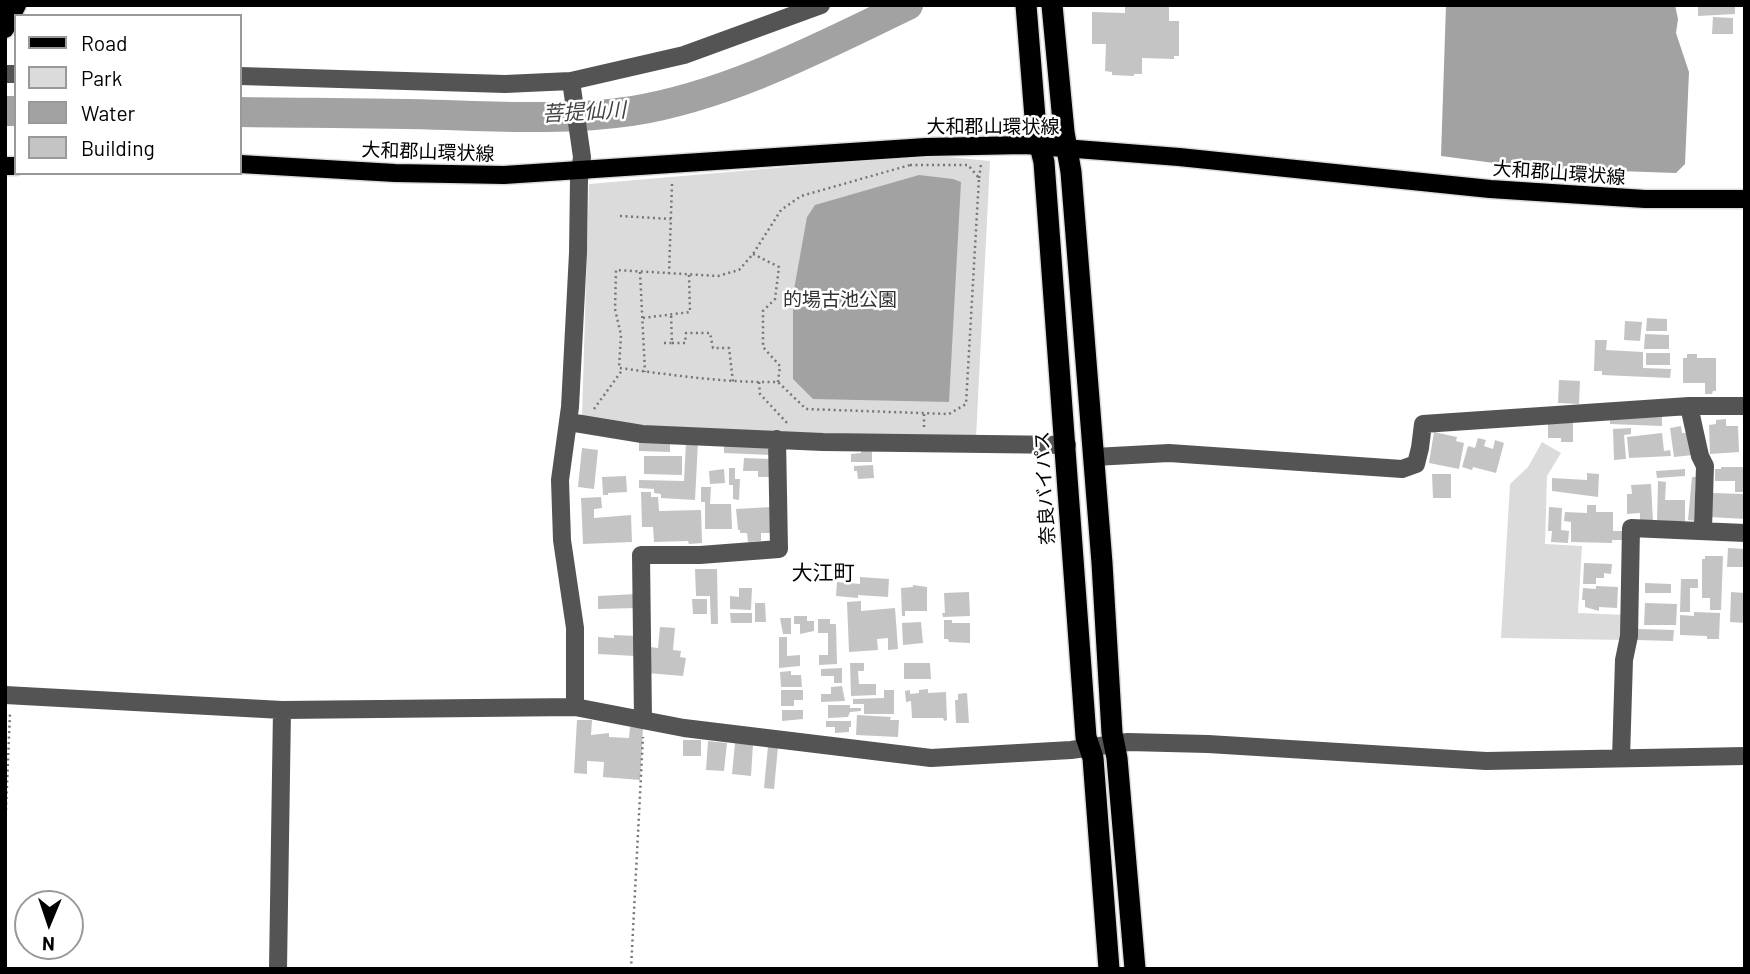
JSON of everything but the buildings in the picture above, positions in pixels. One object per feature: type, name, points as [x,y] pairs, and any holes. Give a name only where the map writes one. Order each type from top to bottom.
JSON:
[{"type":"highway","points":[[1052,5],[1071,172],[1102,563],[1112,733],[1135,969]]},
{"type":"highway","name":"奈良バイパス","points":[[1026,6],[1036,130],[1044,162],[1067,445],[1069,524],[1086,737],[1093,758],[1109,969]]},
{"type":"main road","points":[[5,29],[17,5]]},
{"type":"main road","name":"大和郡山環状線","points":[[242,164],[504,175],[582,164],[926,147],[1041,146],[1490,189],[1645,199],[1745,199]]},
{"type":"street","points":[[242,76],[572,86],[684,55],[821,5]]},
{"type":"street","points":[[572,86],[582,164],[579,180],[569,422],[560,480],[562,540],[575,628],[575,707]]},
{"type":"street","points":[[1094,457],[1168,453],[1402,469],[1416,464],[1423,424],[1689,406],[1745,406]]},
{"type":"street","points":[[1689,406],[1700,456],[1705,466],[1703,529]]},
{"type":"street","points":[[569,422],[642,434],[783,435],[1067,445]]},
{"type":"street","points":[[643,720],[641,555],[700,555],[779,549],[783,435]]},
{"type":"street","points":[[1621,758],[1624,660],[1629,636],[1631,528],[1703,529],[1745,533]]},
{"type":"street","points":[[8,695],[282,710],[575,707],[684,728],[931,758],[1071,750],[1132,742],[1486,761],[1745,756]]},
{"type":"street","points":[[278,969],[282,710]]},
{"type":"path","points":[[979,178],[968,165],[909,165],[801,196],[781,210],[753,254],[739,270],[718,276],[616,270],[615,309],[621,335],[620,368],[733,382],[778,382],[806,409],[949,414],[966,404],[982,160]]},
{"type":"path","points":[[669,274],[672,184]]},
{"type":"path","points":[[620,216],[671,219]]},
{"type":"path","points":[[753,254],[779,267],[775,299],[763,311],[762,335],[762,347],[780,366],[778,382]]},
{"type":"path","points":[[640,272],[645,372]]},
{"type":"path","points":[[643,318],[690,312],[689,275]]},
{"type":"path","points":[[671,314],[672,343]]},
{"type":"path","points":[[664,343],[685,343],[686,334],[710,333],[713,348],[730,348],[733,382]]},
{"type":"path","points":[[592,418],[595,407],[623,369]]},
{"type":"path","points":[[759,382],[760,394],[788,424],[783,435]]},
{"type":"path","points":[[5,832],[8,695]]},
{"type":"path","points":[[631,969],[643,720]]},
{"type":"green space","name":"的場古池公園","points":[[927,155],[990,161],[976,438],[640,429],[582,416],[589,184]]},
{"type":"green space","points":[[1542,442],[1561,453],[1547,476],[1545,544],[1582,546],[1578,613],[1627,615],[1626,640],[1501,638],[1510,484],[1528,467]]},
{"type":"water","points":[[1446,5],[1675,5],[1678,19],[1676,33],[1689,72],[1685,164],[1676,173],[1532,168],[1441,156]]},
{"type":"water","points":[[919,175],[961,182],[949,402],[813,399],[793,379],[793,295],[807,217],[815,205]]},
{"type":"waterway","name":"菩提仙川","points":[[242,112],[540,117],[632,111],[668,104],[739,82],[808,53],[908,5]]},
{"type":"waterway","name":"菩提仙川","points":[[5,111],[14,111]]},
{"type":"district","name":"大江町","points":[[823,573]]}]
